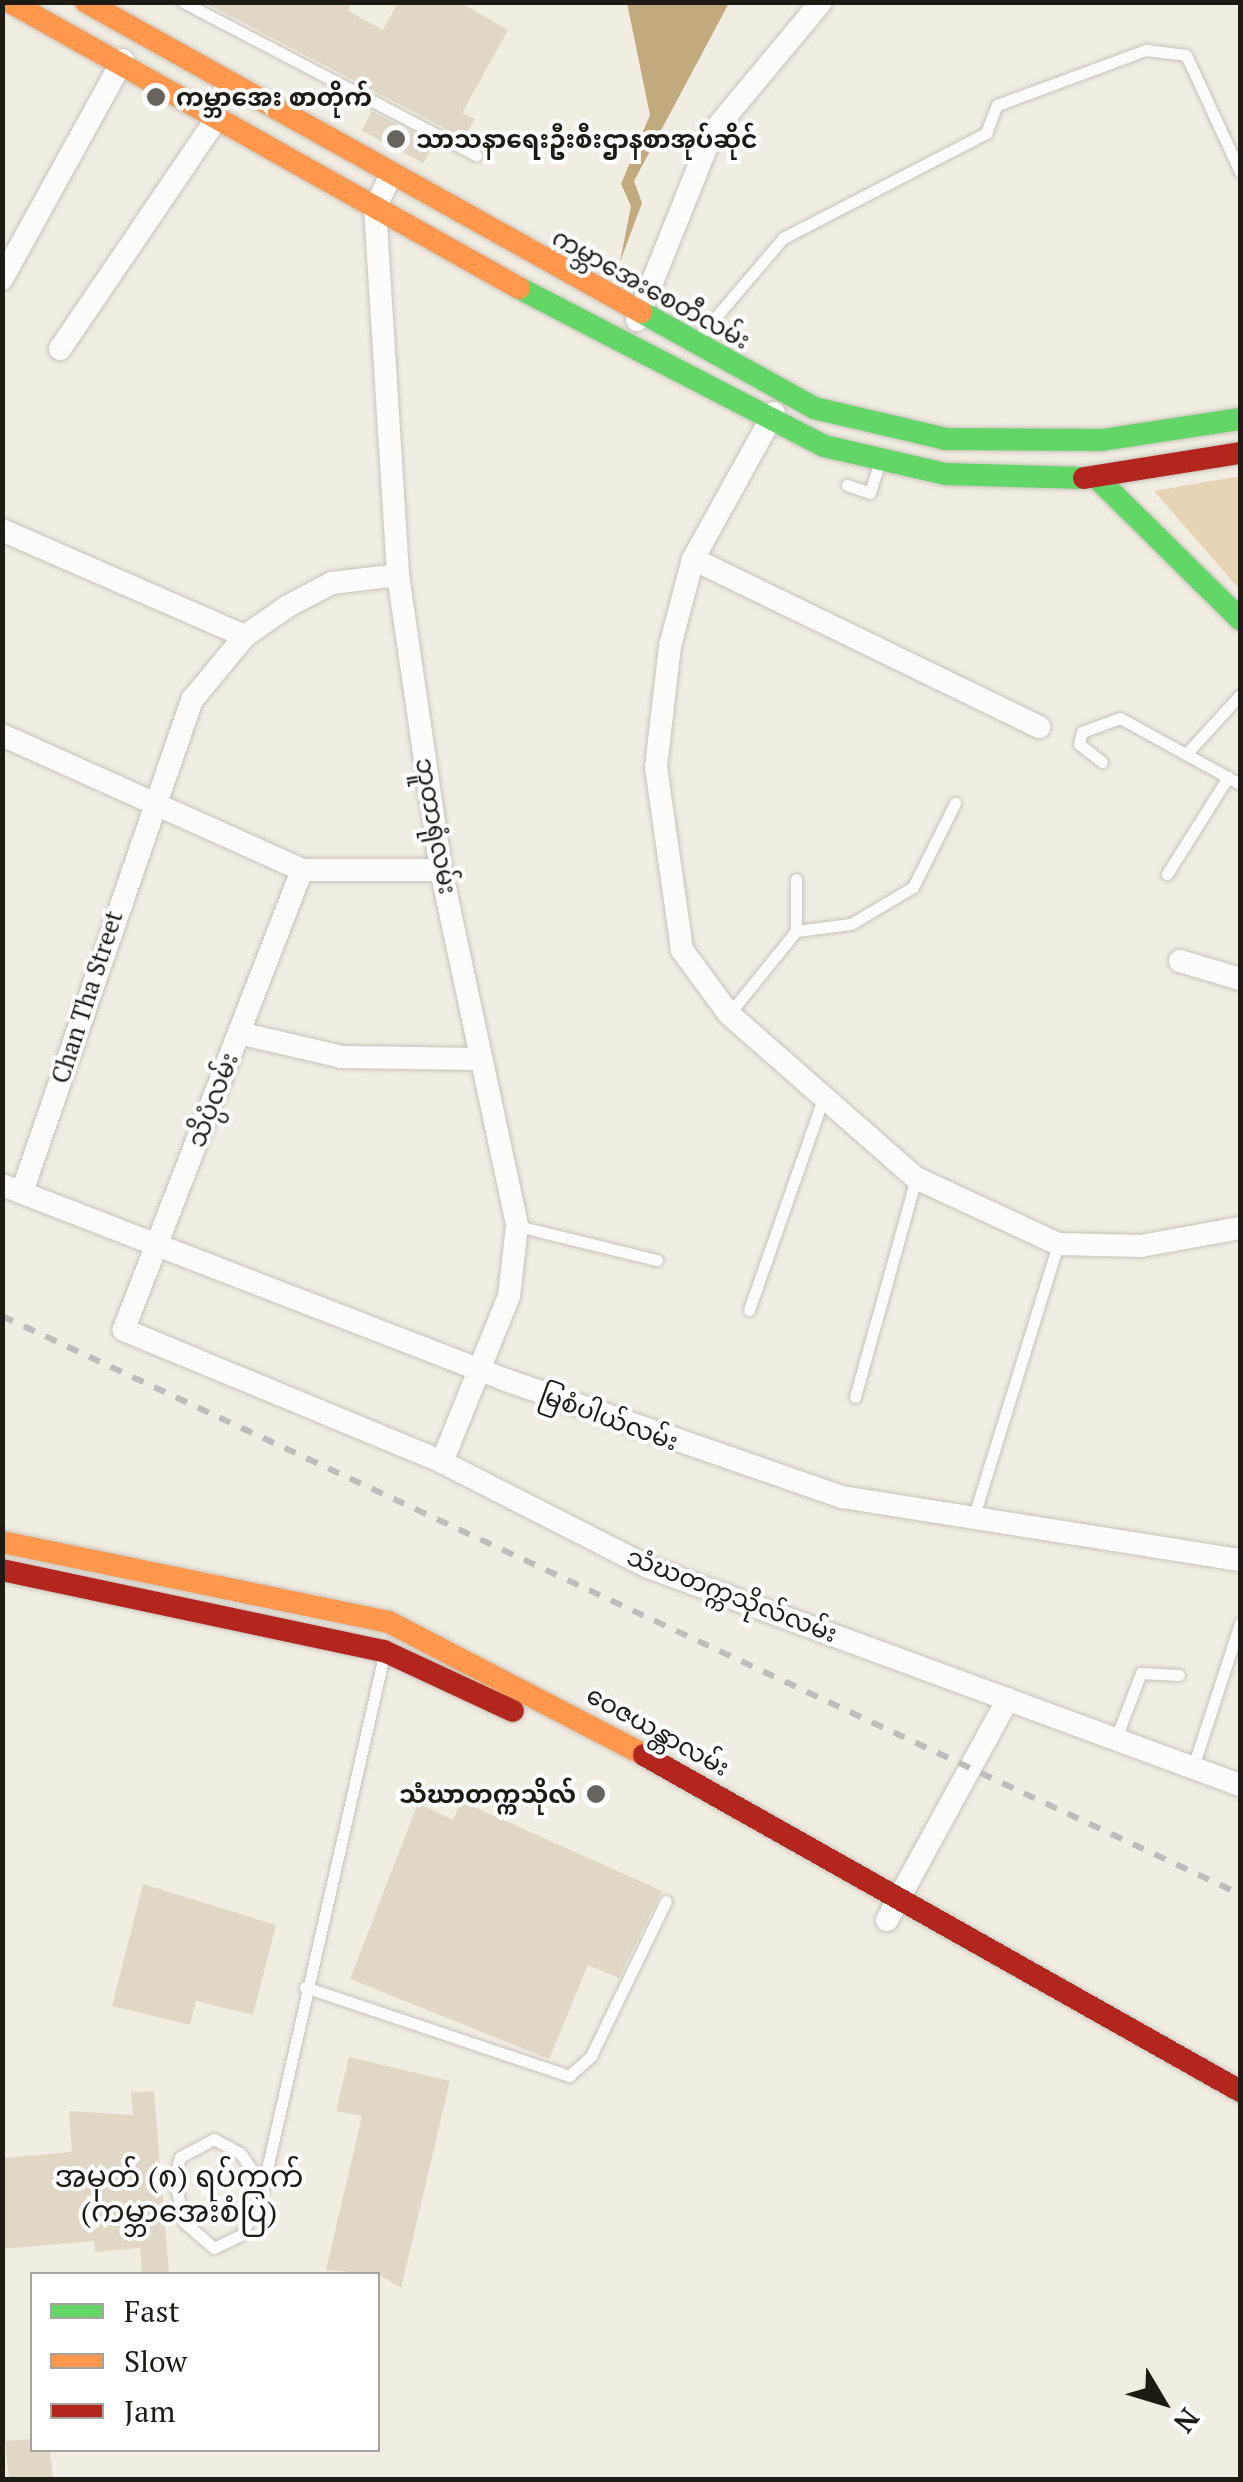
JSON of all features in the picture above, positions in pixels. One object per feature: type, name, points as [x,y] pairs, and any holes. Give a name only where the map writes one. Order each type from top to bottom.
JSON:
[{"type":"main road","points":[[10,2],[123,60],[216,118],[625,346],[769,422],[878,463],[1097,478],[1240,453]]},
{"type":"main road","name":"ကမ္ဘာအေးစေတီလမ်း","points":[[98,5],[692,345],[786,393],[888,431],[946,439],[1102,440],[1240,419]]},
{"type":"main road","points":[[1097,478],[1240,620]]},
{"type":"main road","name":"ဝေဇယန္တာလမ်း","points":[[2,1542],[389,1622],[480,1662],[1240,2091]]},
{"type":"main road","points":[[2,1570],[384,1651],[474,1689],[1240,2118]]},
{"type":"street","points":[[625,346],[712,133],[821,2]]},
{"type":"street","points":[[2,279],[10,244],[123,60]]},
{"type":"street","points":[[60,350],[216,118]]},
{"type":"street","name":"ဘူတာရုံလမ်း","points":[[391,175],[375,208],[398,575],[442,870],[517,1226],[509,1296],[442,1462]]},
{"type":"street","points":[[786,393],[693,558],[670,646],[656,766],[682,950],[729,1014],[821,1104],[916,1178],[1058,1244],[1141,1246],[1240,1228],[1240,1238]]},
{"type":"street","points":[[2,530],[245,636]]},
{"type":"street","points":[[693,558],[1039,727]]},
{"type":"street","name":"Chan Tha Street","points":[[12,1189],[192,700],[245,636],[332,583],[398,575]]},
{"type":"street","points":[[2,735],[302,870],[442,870]]},
{"type":"street","name":"သိပ္ပံလမ်း","points":[[124,1330],[302,870]]},
{"type":"street","points":[[1180,961],[1240,978]]},
{"type":"street","points":[[239,1033],[360,1059],[480,1058]]},
{"type":"street","name":"မြစံပါယ်လမ်း","points":[[12,1189],[742,1466],[869,1505],[1240,1560]]},
{"type":"street","name":"သံဃတက္ကသိုလ်လမ်း","points":[[124,1330],[442,1462],[648,1567],[1240,1785]]},
{"type":"street","points":[[886,1920],[1008,1699]]},
{"type":"lane","points":[[183,2],[476,154]]},
{"type":"lane","points":[[86,40],[98,5]]},
{"type":"lane","points":[[692,345],[783,238],[986,132],[996,105],[1146,50],[1186,56],[1240,172]]},
{"type":"lane","points":[[847,486],[870,493],[878,463]]},
{"type":"lane","points":[[1187,753],[1240,695]]},
{"type":"lane","points":[[1102,762],[1078,744],[1105,718],[1187,753],[1240,784]]},
{"type":"lane","points":[[1167,874],[1228,777]]},
{"type":"lane","points":[[796,931],[851,924],[913,886],[955,803]]},
{"type":"lane","points":[[729,1014],[796,931],[796,879]]},
{"type":"lane","points":[[750,1310],[821,1104]]},
{"type":"lane","points":[[855,1398],[916,1178]]},
{"type":"lane","points":[[517,1226],[657,1260]]},
{"type":"lane","points":[[972,1522],[1058,1244]]},
{"type":"lane","points":[[1193,1767],[1240,1623]]},
{"type":"lane","points":[[263,2186],[240,2153],[214,2138],[180,2157],[174,2178],[184,2222],[214,2248],[241,2235],[263,2186],[384,1651]]},
{"type":"lane","points":[[1116,1738],[1141,1674],[1179,1674]]},
{"type":"lane","points":[[305,1988],[569,2076],[591,2056],[666,1901]]},
{"type":"shaded area","points":[[627,3],[729,3],[634,181],[642,203],[620,262],[631,206],[621,184],[650,115]]},
{"type":"shaded area","points":[[1240,476],[1240,590],[1154,491]]},
{"type":"building","points":[[204,2],[352,2],[348,11],[383,30],[398,2],[459,2],[508,30],[462,113],[475,119],[464,138]]},
{"type":"building","name":"သာသနာရေးဦးစီးဌာနစာအုပ်ဆိုင်","points":[[372,111],[434,144],[423,163],[362,130]]},
{"type":"building","points":[[461,1801],[662,1891],[619,1978],[588,1965],[549,2059],[350,1979],[418,1803],[453,1820]]},
{"type":"building","points":[[143,1884],[276,1925],[253,2015],[196,2001],[190,2025],[112,2006]]},
{"type":"building","points":[[349,2057],[450,2081],[401,2288],[380,2272],[326,2270],[362,2116],[336,2111]]},
{"type":"building","points":[[154,2091],[169,2272],[142,2272],[140,2248],[95,2252],[94,2241],[2,2249],[2,2158],[72,2152],[69,2111],[133,2115],[131,2093]]},
{"type":"building","points":[[30,2439],[30,2452],[50,2452],[53,2480],[9,2480],[5,2441]]},
{"type":"railway","points":[[2,1316],[1240,1894]]},
{"type":"traffic: fast","points":[[519,288],[824,446],[945,474],[1084,478]]},
{"type":"traffic: fast","points":[[641,312],[814,408],[946,439],[1102,440],[1240,419]]},
{"type":"traffic: fast","points":[[1097,478],[1240,619]]},
{"type":"traffic: slow","points":[[10,2],[519,288]]},
{"type":"traffic: slow","points":[[86,2],[641,312]]},
{"type":"traffic: slow","points":[[2,1542],[389,1622],[644,1755]]},
{"type":"traffic: jam","points":[[1084,478],[1240,453]]},
{"type":"traffic: jam","points":[[2,1570],[384,1651],[513,1711]]},
{"type":"traffic: jam","points":[[644,1755],[1240,2091]]},
{"type":"place","name":"ကမ္ဘာအေး စာတိုက်","points":[[156,97]]},
{"type":"place","name":"သာသနာရေးဦးစီးဌာနစာအုပ်ဆိုင်","points":[[396,139]]},
{"type":"place","name":"သံဃာတက္ကသိုလ်","points":[[596,1794]]},
{"type":"district","name":"အမှတ် (၈) ရပ်ကွက် (ကမ္ဘာအေးစံပြ)","points":[[179,2193]]}]
